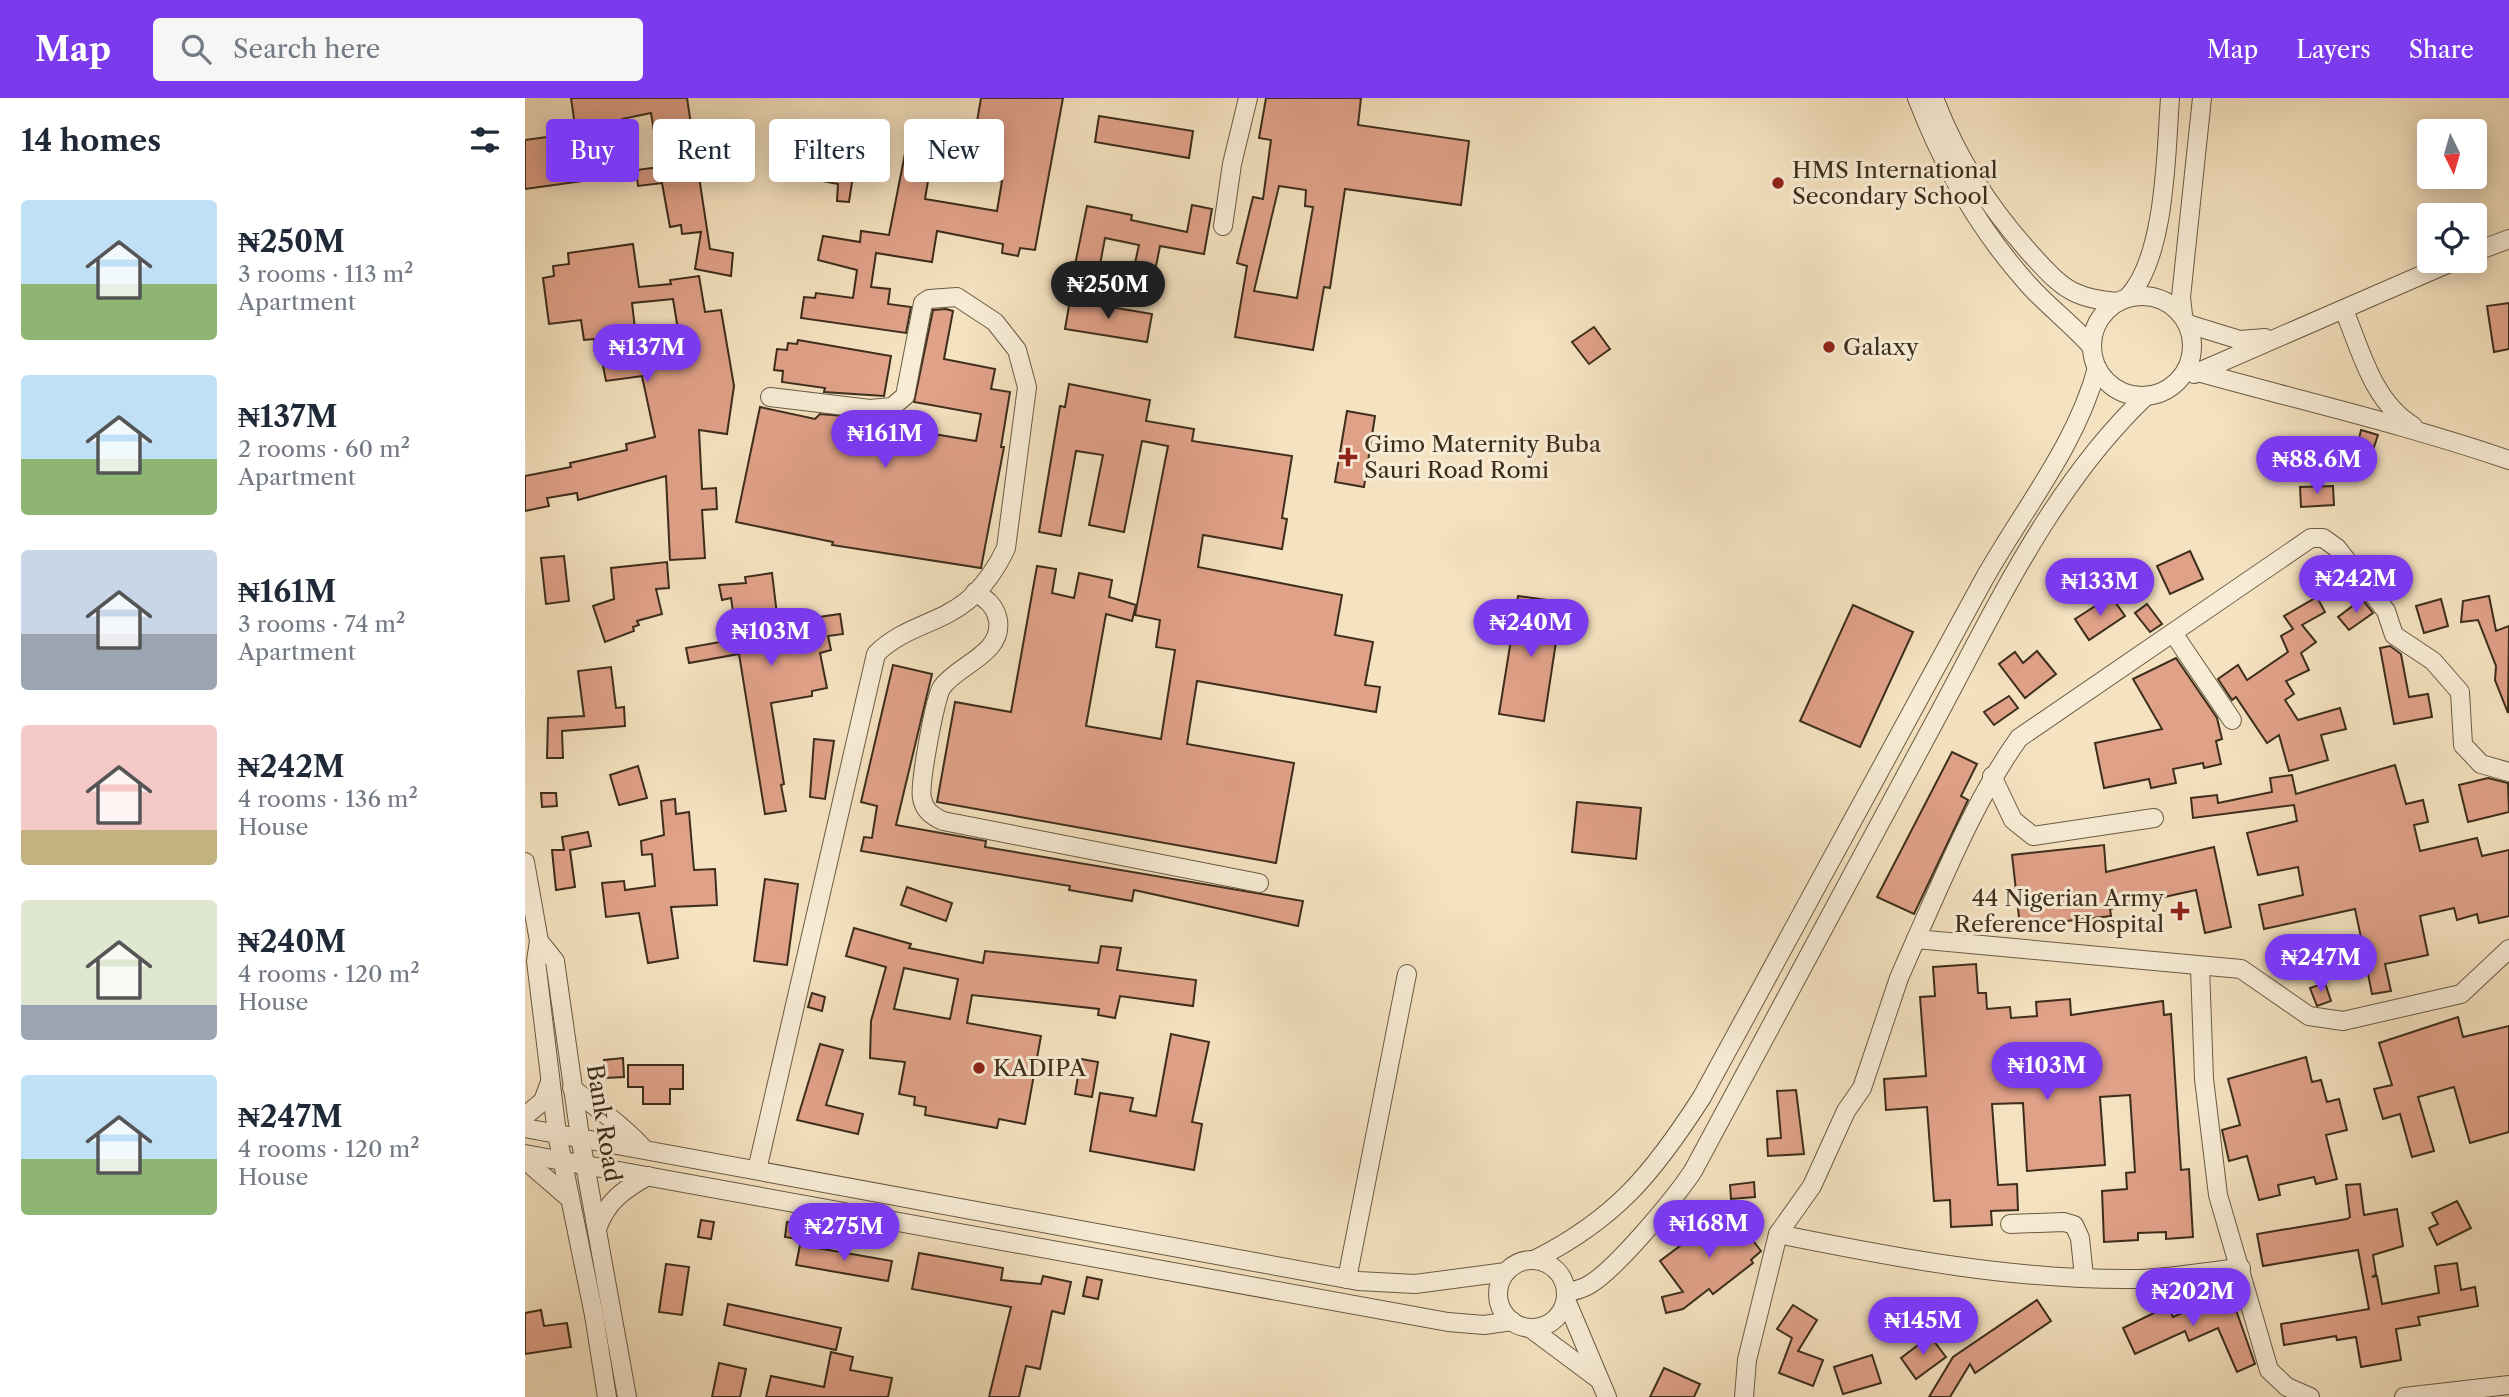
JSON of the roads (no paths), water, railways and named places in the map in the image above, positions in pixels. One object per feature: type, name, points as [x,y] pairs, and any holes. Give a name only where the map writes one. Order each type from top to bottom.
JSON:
[{"type":"street","points":[[1223,226],[1232,163],[1248,98]]},
{"type":"street","points":[[1917,98],[1933,141],[1983,228],[2028,285],[2092,347]]},
{"type":"street","points":[[1934,98],[1948,134],[1971,178],[2004,223],[2049,274],[2074,293],[2122,300],[2157,298],[2185,320],[2240,340],[2293,332]]},
{"type":"street","points":[[2170,98],[2162,200],[2147,260],[2134,290],[2099,321],[2092,347],[2097,368],[2112,386],[2134,395],[2158,393],[2179,380],[2427,273]]},
{"type":"street","points":[[2179,380],[2192,353],[2181,297],[2202,98]]},
{"type":"street","points":[[2487,247],[2509,239]]},
{"type":"street","points":[[757,1170],[876,654],[891,638],[966,601],[999,564],[1006,548],[1027,387],[1017,350],[995,322],[957,297],[929,299],[923,303],[905,396],[892,407],[870,410],[770,397]]},
{"type":"street","points":[[2344,310],[2382,399],[2397,416],[2419,430]]},
{"type":"street","points":[[525,1128],[1347,1279],[1415,1284],[1506,1272],[1524,1261],[1534,1260],[1590,1229],[1630,1194],[1665,1155],[1695,1108],[2000,551],[2063,448],[2089,395],[2097,368]]},
{"type":"street","points":[[2197,372],[2364,418],[2419,430],[2509,460]]},
{"type":"street","points":[[1530,1328],[1553,1321],[1566,1296],[1588,1285],[1609,1268],[1673,1201],[1693,1171],[2021,561],[2089,457],[2115,425],[2146,396]]},
{"type":"street","points":[[1744,1397],[1747,1360],[1777,1234],[1812,1186],[1846,1111],[1862,1088],[1899,978],[1916,939],[1992,776],[2019,738],[2311,538],[2323,538],[2337,548],[2386,611],[2394,635],[2433,661],[2460,692],[2463,745],[2481,764],[2509,772]]},
{"type":"street","points":[[975,592],[990,601],[997,617],[998,632],[992,646],[940,689],[921,784],[922,800],[930,814],[943,821],[1259,883]]},
{"type":"street","points":[[2173,633],[2232,720]]},
{"type":"street","points":[[1992,776],[2013,820],[2033,836],[2154,818]]},
{"type":"street","name":"Bank Road","points":[[525,862],[539,941],[536,961],[557,1134],[607,1397]]},
{"type":"street","points":[[1916,939],[2241,969],[2309,1016],[2343,1021],[2461,994],[2509,949]]},
{"type":"street","name":"Bank Road","points":[[539,941],[555,961],[580,1137],[627,1397]]},
{"type":"street","points":[[2200,967],[2204,1079],[2218,1195],[2269,1370],[2287,1387],[2310,1397]]},
{"type":"street","points":[[1347,1279],[1407,974]]},
{"type":"street","points":[[525,1116],[543,1101],[551,1082]]},
{"type":"street","points":[[572,1088],[604,1115],[624,1126],[644,1149]]},
{"type":"street","points":[[525,1154],[1448,1322],[1484,1325],[1512,1321],[1530,1328],[1598,1378]]},
{"type":"street","points":[[525,1160],[571,1199]]},
{"type":"street","points":[[597,1229],[604,1210],[621,1191],[648,1175]]},
{"type":"street","points":[[2010,1223],[2064,1222],[2074,1225],[2080,1238],[2084,1277]]},
{"type":"street","points":[[1777,1234],[1913,1261],[2036,1276],[2142,1279],[2241,1268]]},
{"type":"street","points":[[1534,1260],[1556,1269],[1564,1280],[1566,1296],[1607,1397]]},
{"type":"street","points":[[1506,1272],[1498,1293],[1500,1305],[1512,1321]]},
{"type":"street","points":[[2404,1397],[2509,1385]]},
{"type":"place","name":"HMS International Secondary School","points":[[1778,183]]},
{"type":"place","name":"Galaxy","points":[[1829,347]]},
{"type":"place","name":"Gimo Maternity Buba Sauri Road Romi","points":[[1348,457]]},
{"type":"place","name":"44 Nigerian Army Reference Hospital","points":[[2180,911]]},
{"type":"place","name":"KADIPA","points":[[979,1068]]}]
